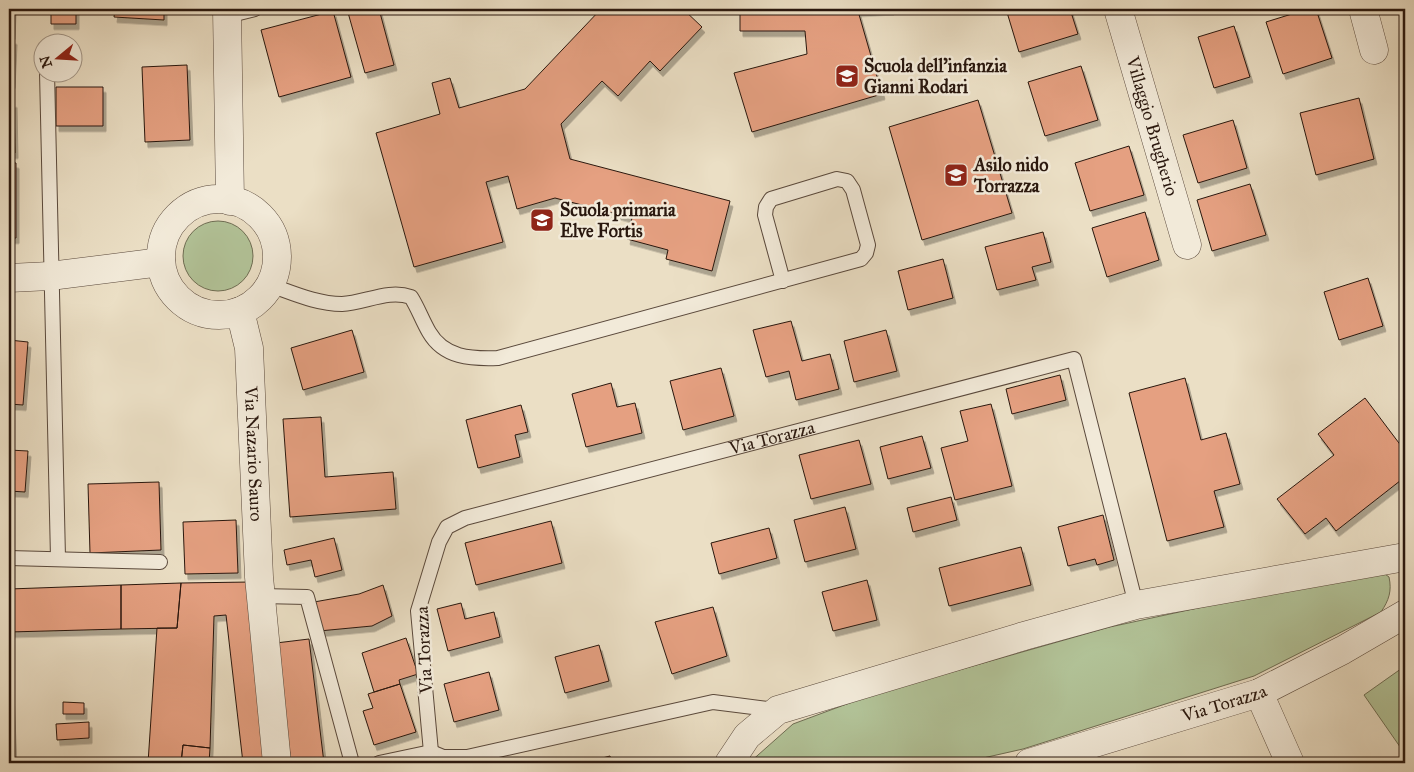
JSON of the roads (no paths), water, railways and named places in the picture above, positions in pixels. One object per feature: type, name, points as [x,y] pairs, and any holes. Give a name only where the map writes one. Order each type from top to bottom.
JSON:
[{"type":"street","name":"Villaggio Brugherio","points":[[1118,9],[1187,245]]},
{"type":"street","points":[[1363,9],[1374,50]]},
{"type":"street","points":[[227,12],[230,201]]},
{"type":"street","points":[[206,201],[230,201],[253,210],[264,222],[273,236],[276,269],[270,285],[260,298],[240,311],[215,316],[199,312],[184,304],[173,293],[164,278],[161,262],[165,238],[177,217],[190,207],[206,201]]},
{"type":"street","points":[[9,278],[50,276],[161,262]]},
{"type":"street","name":"Via Nazario Sauro","points":[[240,311],[247,336],[250,372],[261,596],[277,763]]},
{"type":"street","points":[[728,763],[747,736],[778,710],[1024,636],[1136,605],[1400,563]]},
{"type":"street","name":"Via Torazza","points":[[1029,763],[1259,693],[1343,650],[1405,614]]},
{"type":"street","points":[[1259,693],[1290,763]]},
{"type":"lane","points":[[227,12],[255,9]]},
{"type":"lane","points":[[46,82],[58,558]]},
{"type":"lane","points":[[270,285],[323,303],[362,302],[401,293],[411,296],[429,333],[440,346],[456,355],[476,359],[498,358],[861,259],[866,254],[868,245],[854,190],[847,181],[837,179],[771,199],[765,215],[783,280]]},
{"type":"lane","name":"Via Torazza","points":[[437,754],[418,611],[439,542],[447,527],[475,515],[1074,358],[1136,605]]},
{"type":"lane","points":[[9,558],[160,562]]},
{"type":"lane","points":[[261,596],[308,597],[352,763]]},
{"type":"lane","points":[[378,763],[437,754],[467,757],[712,702],[778,710]]},
{"type":"place","name":"Scuola dell'infanzia Gianni Rodari","points":[[847,76]]},
{"type":"place","name":"Asilo nido Torrazza","points":[[956,175]]},
{"type":"place","name":"Scuola primaria Elve Fortis","points":[[542,220]]}]
